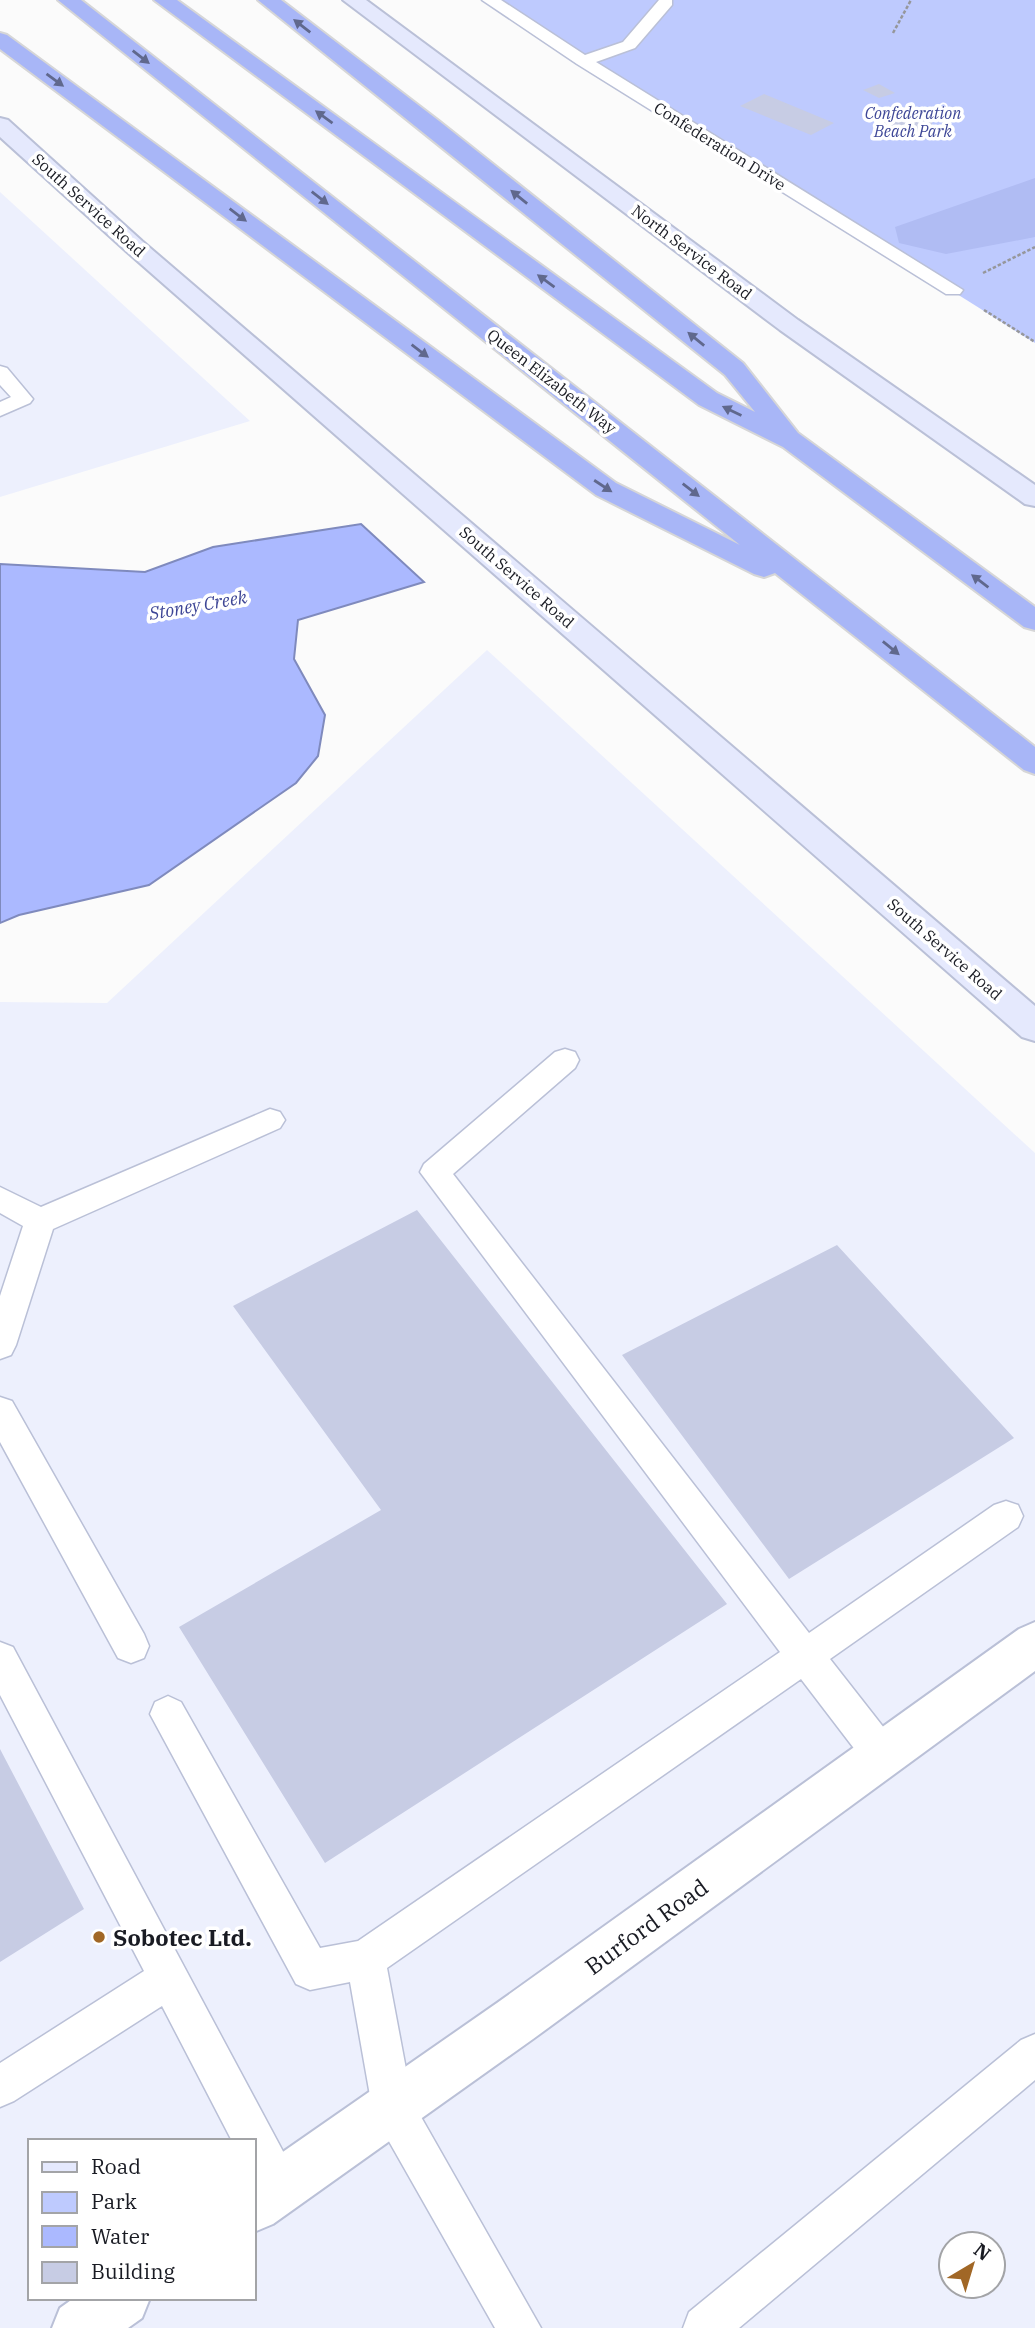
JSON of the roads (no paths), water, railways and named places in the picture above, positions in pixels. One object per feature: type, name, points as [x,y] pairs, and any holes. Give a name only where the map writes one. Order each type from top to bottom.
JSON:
[{"type":"highway","name":"Queen Elizabeth Way","points":[[68,0],[1035,763]]},
{"type":"highway","points":[[164,0],[708,399],[793,441],[1035,621]]},
{"type":"highway","points":[[268,0],[442,134],[734,369],[793,441]]},
{"type":"highway","points":[[0,39],[606,489],[837,605]]},
{"type":"street","name":"North Service Road","points":[[353,0],[789,325],[1035,498]]},
{"type":"street","name":"South Service Road","points":[[0,125],[134,246],[1035,1027]]},
{"type":"street","name":"Burford Road","points":[[266,2196],[394,2107],[1035,1644]]},
{"type":"street","points":[[80,2328],[119,2300]]},
{"type":"lane","name":"Confederation Drive","points":[[490,0],[583,61],[953,290]]},
{"type":"lane","points":[[583,61],[629,45],[666,2]]},
{"type":"lane","points":[[0,372],[23,399],[0,410]]},
{"type":"lane","points":[[565,1060],[435,1171],[882,1755]]},
{"type":"lane","points":[[0,1345],[40,1221],[270,1119]]},
{"type":"lane","points":[[0,1199],[40,1221]]},
{"type":"lane","points":[[0,1411],[131,1646]]},
{"type":"lane","points":[[168,1714],[310,1970],[366,1959],[1006,1516]]},
{"type":"lane","points":[[0,1658],[169,1978],[241,2139]]},
{"type":"lane","points":[[366,1959],[394,2107],[519,2328]]},
{"type":"lane","points":[[0,2087],[169,1978]]},
{"type":"lane","points":[[705,2328],[1035,2054]]},
{"type":"lane","points":[[256,2174],[266,2196]]},
{"type":"water","name":"Stoney Creek","points":[[361,524],[424,582],[298,620],[294,659],[325,715],[318,756],[296,783],[149,885],[19,915],[0,923],[0,564],[145,572],[213,547]]},
{"type":"place","name":"Sobotec Ltd.","points":[[99,1937]]},
{"type":"park label","name":"Confederation Beach Park","points":[[913,122]]}]
